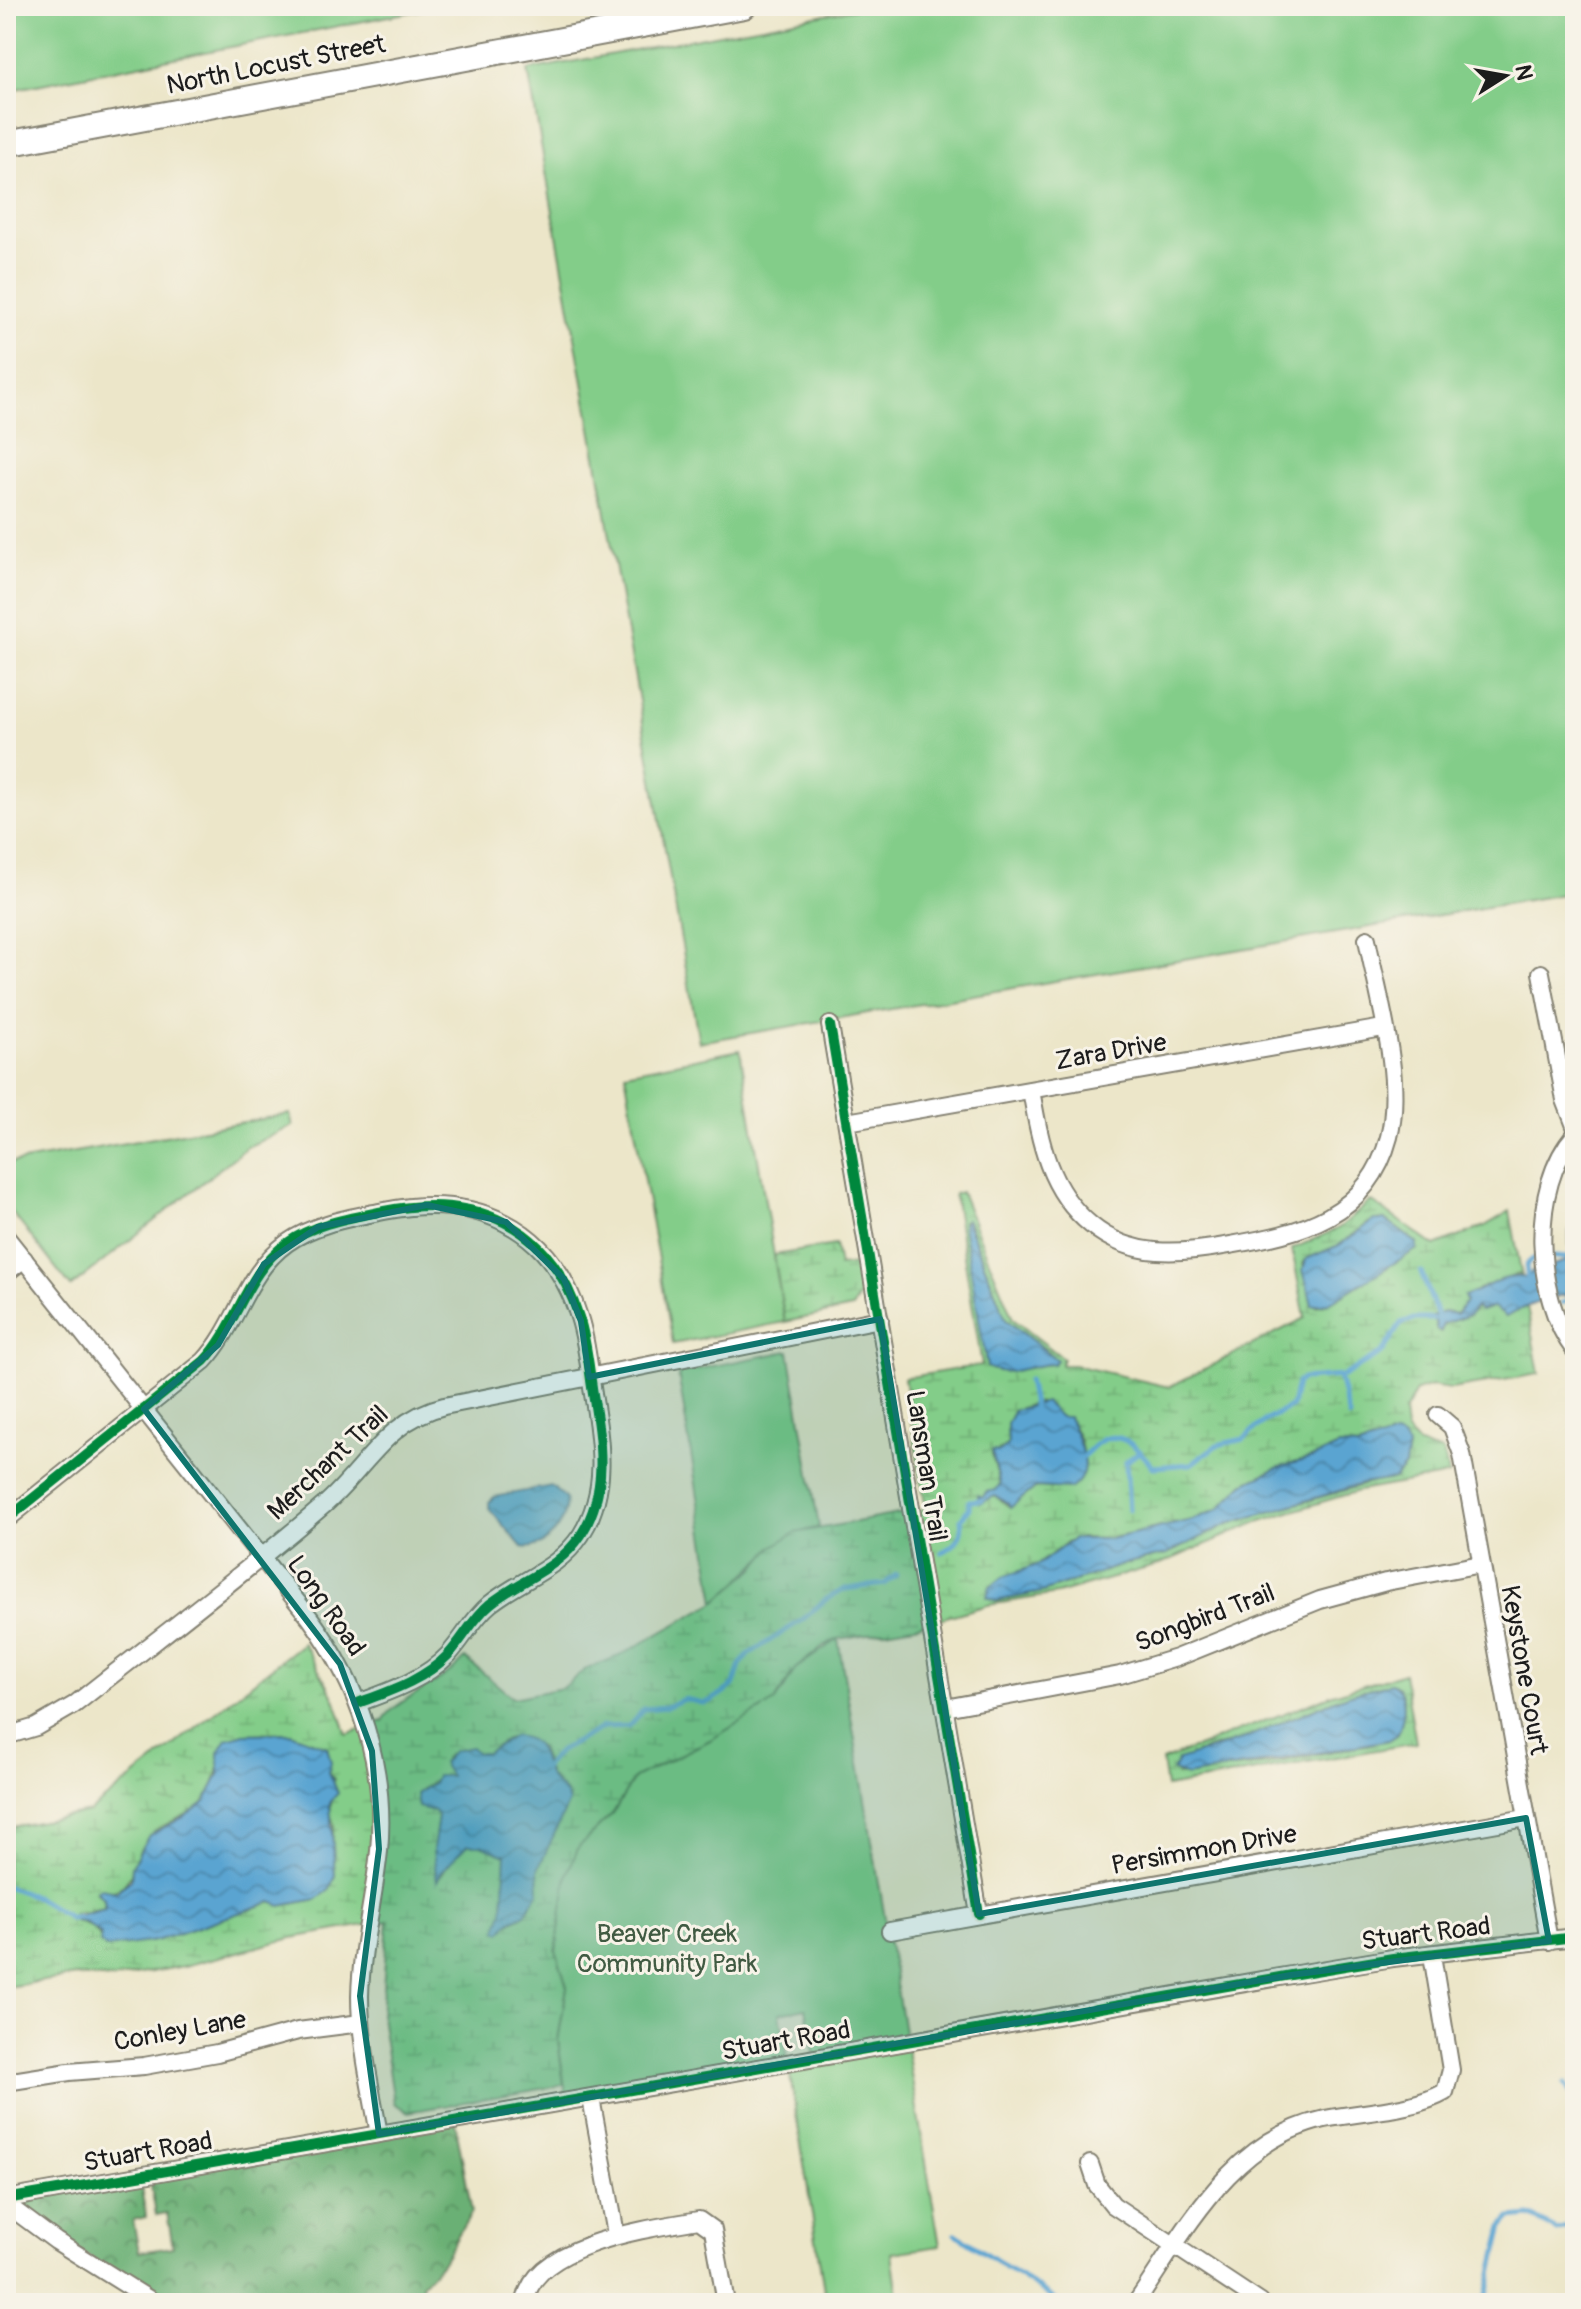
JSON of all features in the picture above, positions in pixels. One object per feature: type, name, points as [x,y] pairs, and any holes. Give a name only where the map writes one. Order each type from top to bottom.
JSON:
[{"type":"main road","name":"North Locust Street","points":[[6,144],[744,6]]},
{"type":"street","points":[[1031,1090],[1038,1134],[1051,1174],[1071,1206],[1110,1239],[1132,1248],[1168,1252],[1278,1237],[1310,1227],[1339,1210],[1364,1186],[1382,1157],[1392,1125],[1394,1100],[1367,939]]},
{"type":"street","points":[[1541,973],[1565,1100],[1575,1126]]},
{"type":"street","name":"Lansman Trail","points":[[830,1025],[979,1914]]},
{"type":"street","name":"Zara Drive","points":[[847,1122],[1383,1028]]},
{"type":"street","points":[[1575,1135],[1565,1148],[1542,1213],[1544,1260],[1551,1302],[1561,1329],[1575,1351]]},
{"type":"street","points":[[6,1520],[211,1353],[259,1269],[289,1242],[330,1223],[418,1206],[446,1206],[491,1215],[537,1246],[557,1268],[571,1293],[581,1321],[601,1470],[592,1510],[580,1535],[551,1567],[490,1604],[434,1667],[404,1685],[358,1703]]},
{"type":"street","name":"Long Road","points":[[6,1237],[321,1632],[358,1703],[372,1751],[380,1811],[379,1849],[362,1965],[361,2023],[379,2134]]},
{"type":"street","points":[[6,1273],[24,1259]]},
{"type":"street","name":"Merchant Trail","points":[[6,1736],[36,1727],[74,1705],[331,1499],[378,1444],[413,1418],[444,1406],[880,1319]]},
{"type":"street","name":"Keystone Court","points":[[1438,1415],[1452,1427],[1459,1444],[1549,1941]]},
{"type":"street","name":"Songbird Trail","points":[[945,1708],[1120,1675],[1176,1658],[1320,1600],[1386,1582],[1481,1564]]},
{"type":"street","name":"Persimmon Drive","points":[[890,1931],[1526,1818]]},
{"type":"street","name":"Stuart Road","points":[[6,2202],[1291,1975],[1575,1937]]},
{"type":"street","points":[[1136,2303],[1207,2199],[1229,2174],[1278,2135],[1306,2124],[1426,2100],[1445,2092],[1451,2070],[1432,1955]]},
{"type":"street","name":"Conley Lane","points":[[6,2082],[81,2070],[144,2066],[217,2053],[298,2031],[361,2023]]},
{"type":"street","points":[[591,2098],[616,2234]]},
{"type":"street","points":[[1090,2164],[1097,2185],[1113,2205],[1261,2303]]},
{"type":"street","points":[[6,2202],[56,2241],[155,2303]]},
{"type":"street","points":[[526,2296],[559,2261],[616,2234],[699,2220],[708,2223],[713,2230],[726,2303]]},
{"type":"highlighted area","points":[[427,1205],[506,1222],[564,1279],[581,1321],[589,1377],[880,1319],[979,1914],[1526,1818],[1549,1941],[1291,1975],[379,2134],[360,1996],[379,1849],[372,1751],[340,1664],[144,1409],[218,1345],[264,1264],[318,1227]]},
{"type":"green space","points":[[6,6],[441,6],[6,91]]},
{"type":"green space","points":[[869,6],[1575,6],[1575,892],[699,1042],[528,70]]},
{"type":"green space","points":[[740,1050],[785,1322],[673,1344],[625,1073]]},
{"type":"green space","points":[[290,1114],[293,1126],[247,1147],[71,1287],[6,1205],[6,1164]]},
{"type":"green space","points":[[961,1192],[1013,1319],[1063,1358],[1061,1365],[1074,1365],[1169,1387],[1305,1318],[1292,1249],[1339,1228],[1371,1201],[1435,1246],[1485,1226],[1510,1211],[1522,1277],[1519,1274],[1478,1289],[1456,1314],[1443,1312],[1429,1319],[1435,1321],[1440,1332],[1443,1324],[1470,1315],[1477,1307],[1493,1306],[1506,1317],[1519,1307],[1527,1307],[1539,1374],[1451,1389],[1431,1386],[1416,1391],[1404,1412],[1406,1430],[1419,1445],[1443,1452],[1449,1475],[1359,1491],[1325,1501],[1258,1522],[1158,1565],[1057,1594],[988,1605],[915,1626],[838,1639],[823,1646],[795,1669],[775,1701],[710,1740],[634,1778],[613,1813],[579,1846],[567,1874],[556,1951],[567,1987],[558,2040],[564,2085],[408,2112],[394,2103],[381,2016],[388,1921],[292,1938],[184,1966],[113,1979],[76,1976],[6,1987],[6,1828],[89,1812],[303,1643],[334,1697],[347,1734],[383,1721],[398,1705],[444,1676],[465,1658],[513,1698],[562,1688],[586,1669],[619,1656],[715,1602],[755,1568],[772,1547],[795,1533],[926,1509],[904,1378],[982,1365],[954,1194]],"holes":[[[1385,1220],[1417,1243],[1417,1249],[1329,1303],[1316,1306],[1303,1264],[1306,1259],[1339,1245],[1370,1222]],[[963,1221],[969,1223],[1006,1320],[1049,1352],[1053,1364],[996,1369],[987,1367]],[[1038,1402],[1060,1417],[1069,1418],[1080,1440],[1084,1463],[1054,1488],[1036,1487],[1010,1507],[995,1496],[977,1499],[996,1491],[1000,1484],[992,1455],[1008,1444],[1007,1424],[1014,1410]],[[1390,1436],[1408,1447],[1405,1466],[1380,1480],[1228,1524],[1167,1554],[1128,1563],[1042,1592],[996,1601],[1003,1577],[1039,1564],[1066,1543],[1081,1538],[1110,1539],[1192,1520],[1219,1509],[1243,1484],[1277,1468],[1339,1446],[1358,1447]],[[290,1733],[327,1747],[329,1772],[334,1779],[330,1813],[334,1825],[331,1849],[335,1875],[325,1891],[310,1900],[286,1905],[271,1902],[156,1941],[125,1944],[102,1940],[91,1926],[74,1920],[73,1914],[105,1909],[104,1899],[96,1892],[122,1886],[128,1880],[139,1852],[154,1832],[205,1801],[214,1786],[228,1739],[244,1734]],[[508,1738],[540,1747],[549,1775],[567,1794],[569,1802],[538,1869],[539,1892],[525,1914],[497,1930],[503,1911],[506,1855],[481,1845],[467,1845],[454,1855],[438,1880],[433,1850],[438,1817],[434,1811],[418,1807],[416,1794],[434,1780],[450,1776],[444,1758],[462,1749],[486,1753]]]},
{"type":"green space","points":[[835,1245],[839,1266],[855,1264],[860,1295],[852,1308],[785,1322],[774,1255]]},
{"type":"green space","points":[[789,1351],[819,1527],[788,1539],[775,1548],[715,1602],[678,1373]]},
{"type":"green space","name":"Beaver Creek Community Park","points":[[838,1639],[940,2246],[892,2253],[899,2303],[826,2303],[788,2063],[567,2102],[558,2040],[567,1987],[556,1951],[567,1874],[579,1846],[613,1813],[634,1778],[759,1711],[783,1691],[795,1669]],"holes":[[[806,2008],[815,2058],[788,2063],[780,2013]]]},
{"type":"green space","points":[[1404,1673],[1416,1743],[1166,1787],[1162,1761],[1333,1694]],"holes":[[[1391,1683],[1403,1699],[1403,1713],[1398,1734],[1389,1740],[1269,1764],[1178,1775],[1196,1753],[1238,1741],[1344,1696]]]},
{"type":"green space","points":[[455,2121],[472,2212],[441,2263],[422,2284],[425,2303],[155,2303],[6,2199],[139,2176],[146,2217],[133,2220],[139,2252],[173,2247],[167,2213],[156,2215],[149,2174]]},
{"type":"water","points":[[1575,1218],[1575,1295],[1570,1300],[1564,1295],[1556,1297],[1506,1317],[1493,1307],[1480,1311],[1476,1307],[1470,1315],[1443,1324],[1441,1332],[1437,1331],[1435,1321],[1427,1319],[1443,1312],[1456,1314],[1466,1302],[1464,1296],[1495,1282],[1528,1278],[1532,1271],[1570,1260],[1569,1231]]},
{"type":"water","points":[[966,1219],[1006,1320],[1057,1360],[1053,1364],[1003,1372],[987,1367],[963,1224]]},
{"type":"water","points":[[1374,1220],[1385,1220],[1417,1243],[1417,1249],[1329,1303],[1312,1305],[1303,1270],[1306,1259],[1339,1245]]},
{"type":"water","points":[[1045,1402],[1060,1417],[1069,1417],[1083,1454],[1083,1473],[1078,1482],[1070,1489],[1036,1487],[1010,1508],[1008,1503],[995,1496],[980,1503],[978,1495],[983,1497],[1000,1484],[992,1451],[999,1452],[1008,1444],[1007,1424],[1014,1410]]},
{"type":"water","points":[[1395,1435],[1403,1438],[1408,1447],[1405,1466],[1394,1479],[1362,1484],[1228,1524],[1167,1554],[1128,1563],[1042,1592],[996,1601],[987,1597],[989,1588],[1003,1577],[1039,1564],[1073,1539],[1110,1539],[1192,1520],[1219,1509],[1243,1484],[1277,1468],[1339,1446],[1358,1447]]},
{"type":"water","points":[[551,1486],[565,1498],[559,1525],[539,1545],[522,1547],[489,1509],[489,1502],[494,1497]]},
{"type":"water","points":[[1391,1683],[1401,1692],[1404,1706],[1398,1734],[1389,1740],[1187,1776],[1173,1771],[1178,1760],[1238,1741],[1344,1696]]},
{"type":"water","points":[[290,1733],[327,1747],[331,1762],[329,1772],[338,1793],[330,1803],[335,1875],[330,1889],[317,1899],[281,1906],[271,1902],[156,1941],[106,1948],[100,1943],[101,1935],[86,1923],[70,1918],[105,1909],[104,1899],[96,1891],[101,1888],[117,1891],[131,1880],[132,1866],[149,1835],[205,1802],[219,1775],[219,1752],[227,1739],[244,1734]]},
{"type":"water","points":[[514,1736],[535,1744],[549,1776],[569,1802],[538,1869],[539,1892],[525,1914],[509,1922],[501,1932],[497,1930],[503,1911],[506,1855],[481,1845],[467,1845],[442,1871],[437,1882],[433,1850],[438,1817],[434,1811],[418,1807],[416,1794],[433,1783],[436,1776],[450,1776],[442,1763],[453,1751],[471,1747],[477,1753],[486,1753]]},
{"type":"waterway","points":[[1554,1257],[1570,1258],[1575,1267]]},
{"type":"waterway","points":[[1528,1282],[1526,1265],[1533,1259]]},
{"type":"waterway","points":[[1421,1272],[1439,1319]]},
{"type":"waterway","points":[[1562,1303],[1575,1297]]},
{"type":"waterway","points":[[1078,1459],[1099,1442],[1115,1437],[1130,1443],[1153,1467],[1191,1464],[1217,1445],[1244,1439],[1263,1422],[1292,1406],[1297,1383],[1302,1379],[1343,1376],[1382,1353],[1401,1323],[1432,1319]]},
{"type":"waterway","points":[[1339,1377],[1349,1417]]},
{"type":"waterway","points":[[1028,1380],[1034,1410]]},
{"type":"waterway","points":[[1129,1510],[1126,1462],[1140,1451]]},
{"type":"waterway","points":[[942,1552],[958,1539],[961,1519],[969,1508],[969,1501],[982,1500]]},
{"type":"waterway","points":[[544,1768],[558,1752],[603,1727],[629,1726],[644,1709],[666,1707],[684,1699],[703,1703],[711,1701],[734,1685],[740,1665],[749,1654],[802,1620],[825,1600],[845,1589],[885,1584],[896,1575]]},
{"type":"waterway","points":[[6,1886],[34,1896],[70,1918],[77,1917]]},
{"type":"waterway","points":[[1565,2084],[1575,2101]]},
{"type":"waterway","points":[[1485,2303],[1503,2226],[1510,2218],[1530,2216],[1557,2230],[1575,2224]]},
{"type":"waterway","points":[[956,2234],[1060,2303]]},
{"type":"cycle path","points":[[830,1025],[979,1914]]},
{"type":"cycle path","points":[[6,1520],[204,1361],[216,1347],[261,1269],[273,1255],[298,1236],[346,1219],[417,1207],[448,1207],[478,1212],[504,1222],[528,1238],[549,1259],[566,1285],[579,1317],[588,1355],[600,1448],[596,1501],[590,1518],[572,1547],[550,1566],[490,1604],[439,1664],[406,1684],[358,1703]]},
{"type":"cycle path","points":[[6,2199],[1291,1975],[1393,1958],[1575,1937]]}]
